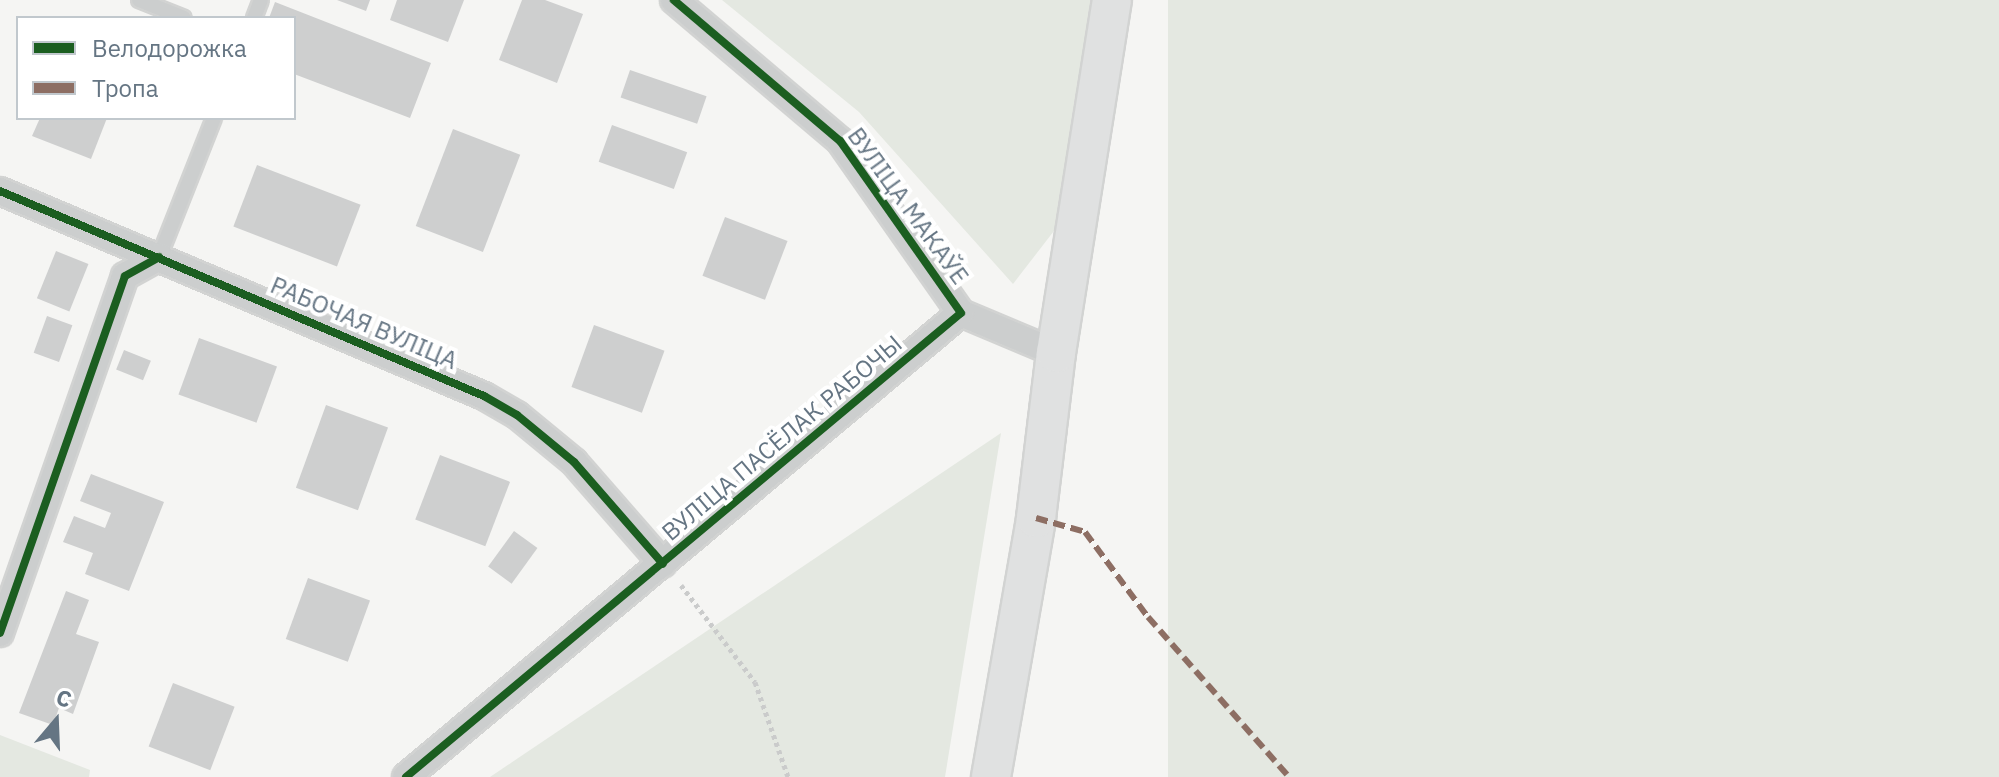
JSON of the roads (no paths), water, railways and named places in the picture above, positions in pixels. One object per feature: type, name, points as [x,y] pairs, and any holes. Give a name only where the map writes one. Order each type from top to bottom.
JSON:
[{"type":"main road","points":[[991,777],[1036,518],[1056,353],[1112,0]]},
{"type":"street","name":"ВУЛІЦА МАКАЎЕ","points":[[674,0],[840,141],[961,313]]},
{"type":"street","name":"РАБОЧАЯ ВУЛІЦА","points":[[0,191],[159,257],[517,415],[574,462],[663,564]]},
{"type":"street","points":[[0,633],[125,276],[159,257]]},
{"type":"street","points":[[961,313],[1056,353]]},
{"type":"street","name":"ВУЛІЦА ПАСЁЛАК РАБОЧЫ","points":[[406,777],[961,313]]},
{"type":"lane","points":[[139,0],[179,16]]},
{"type":"lane","points":[[159,257],[213,120]]}]
